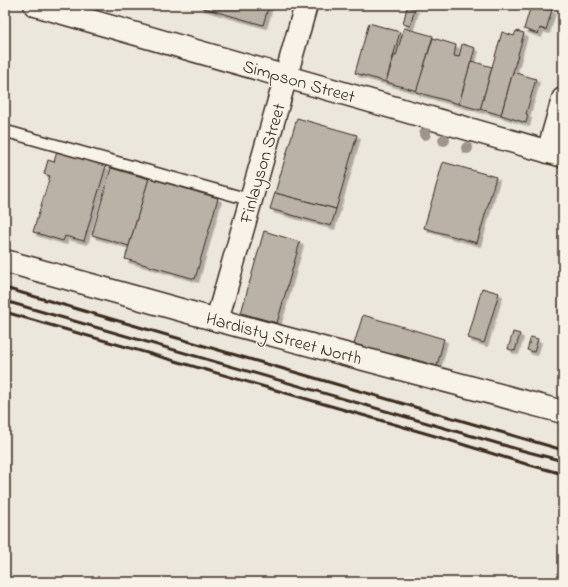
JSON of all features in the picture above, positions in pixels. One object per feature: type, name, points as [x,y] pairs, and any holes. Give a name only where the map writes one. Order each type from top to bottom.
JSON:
[{"type":"street","name":"Simpson Street","points":[[35,5],[555,154]]},
{"type":"street","name":"Finlayson Street","points":[[217,320],[306,5]]},
{"type":"street","points":[[555,154],[563,99]]},
{"type":"street","name":"Hardisty Street North","points":[[5,261],[217,320],[563,412]]},
{"type":"lane","points":[[5,131],[251,200]]},
{"type":"building","points":[[201,5],[269,5],[263,25],[200,7]]},
{"type":"building","points":[[531,5],[552,10],[546,30],[540,28],[538,34],[524,29]]},
{"type":"building","points":[[407,7],[415,9],[410,26],[403,24]]},
{"type":"building","points":[[369,23],[400,32],[386,82],[355,73]]},
{"type":"building","points":[[404,28],[433,36],[417,91],[386,82],[394,56],[396,56]]},
{"type":"building","points":[[516,31],[524,33],[501,115],[480,109],[502,32],[514,36]]},
{"type":"building","points":[[433,38],[456,45],[454,56],[459,57],[462,44],[475,48],[459,104],[416,92]]},
{"type":"building","points":[[471,61],[492,67],[480,110],[459,104]]},
{"type":"building","points":[[513,72],[536,79],[526,114],[528,115],[526,123],[501,115]]},
{"type":"building","points":[[297,118],[357,135],[336,209],[275,193]]},
{"type":"building","points":[[57,151],[106,166],[84,241],[65,236],[63,241],[33,232],[50,176],[44,174],[48,160],[54,162]]},
{"type":"building","points":[[443,162],[496,177],[477,243],[424,228]]},
{"type":"building","points":[[111,168],[149,179],[129,246],[92,235]]},
{"type":"building","points":[[149,178],[218,198],[195,279],[125,259]]},
{"type":"building","points":[[275,193],[336,209],[331,226],[270,209]]},
{"type":"building","points":[[264,231],[300,242],[277,323],[241,313]]},
{"type":"building","points":[[482,288],[499,293],[484,343],[468,338]]},
{"type":"building","points":[[363,315],[444,339],[437,366],[354,344]]},
{"type":"building","points":[[513,332],[520,334],[515,351],[508,349]]},
{"type":"building","points":[[531,337],[538,339],[534,352],[527,350]]},
{"type":"railway","points":[[5,288],[563,450]]},
{"type":"railway","points":[[5,301],[563,461]]},
{"type":"railway","points":[[5,312],[563,474]]}]
